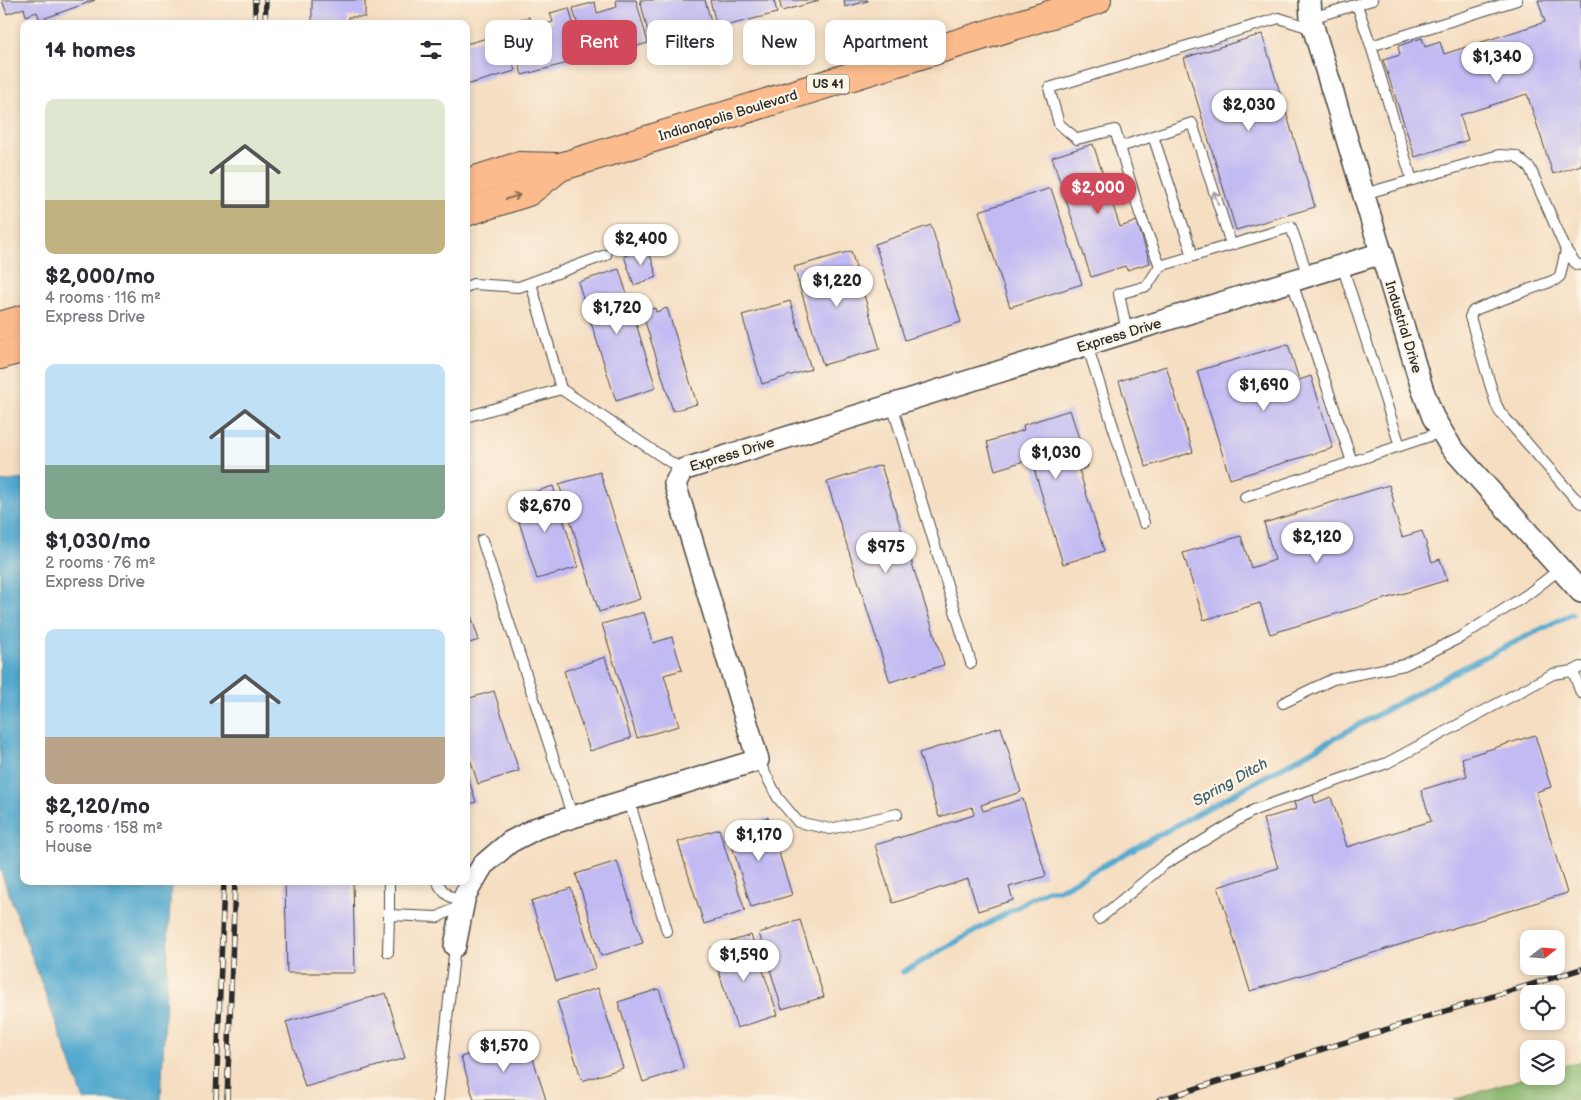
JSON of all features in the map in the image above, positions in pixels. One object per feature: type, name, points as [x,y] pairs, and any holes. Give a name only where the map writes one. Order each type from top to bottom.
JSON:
[{"type":"highway","name":"Indianapolis Boulevard","points":[[470,211],[528,192],[560,168],[1096,0]]},
{"type":"highway","name":"Indianapolis Boulevard","points":[[470,181],[519,166],[560,168]]},
{"type":"highway","points":[[0,326],[20,320]]},
{"type":"highway","points":[[0,356],[20,349]]},
{"type":"street","name":"Industrial Drive","points":[[1294,0],[1312,16],[1422,388],[1433,417],[1452,447],[1581,592]]},
{"type":"street","name":"Express Drive","points":[[758,760],[675,484],[682,470],[1382,253]]},
{"type":"street","points":[[455,946],[465,895],[483,866],[510,842],[537,828],[758,760]]},
{"type":"lane","points":[[1160,266],[1140,214],[1115,130],[1077,139],[1058,124],[1049,88],[1279,18],[1312,16],[1372,0]]},
{"type":"lane","points":[[1371,46],[1517,0]]},
{"type":"lane","points":[[1357,4],[1412,180]]},
{"type":"lane","points":[[1120,147],[1192,123],[1231,244]]},
{"type":"lane","points":[[1153,136],[1193,256]]},
{"type":"lane","points":[[1364,194],[1499,155],[1516,156],[1530,168],[1566,250],[1576,264],[1581,266]]},
{"type":"lane","points":[[1127,332],[1119,294],[1147,286],[1160,266],[1291,227],[1300,279],[1352,462]]},
{"type":"lane","points":[[1566,250],[1560,276],[1555,280],[1482,307],[1473,311],[1470,317],[1500,412],[1581,503]]},
{"type":"lane","points":[[470,285],[519,288],[606,255]]},
{"type":"lane","points":[[1342,266],[1400,446]]},
{"type":"lane","points":[[531,283],[561,389],[682,470]]},
{"type":"lane","points":[[1087,344],[1144,523]]},
{"type":"lane","points":[[470,416],[561,389]]},
{"type":"lane","points":[[892,405],[971,663]]},
{"type":"lane","points":[[1245,497],[1442,432]]},
{"type":"lane","points":[[482,540],[572,818]]},
{"type":"lane","points":[[1283,703],[1333,679],[1404,664],[1461,637],[1528,594],[1560,569]]},
{"type":"lane","points":[[1099,919],[1165,864],[1254,810],[1387,763],[1553,674],[1577,669],[1581,693]]},
{"type":"lane","points":[[758,760],[778,798],[798,822],[830,829],[897,814]]},
{"type":"lane","points":[[629,800],[667,931]]},
{"type":"lane","points":[[388,885],[388,952]]},
{"type":"lane","points":[[440,885],[449,897],[464,904]]},
{"type":"lane","points":[[389,915],[438,917],[464,904]]},
{"type":"lane","points":[[438,1100],[455,946]]},
{"type":"green space","points":[[1581,1061],[1581,1100],[1454,1100],[1520,1079],[1520,1085],[1565,1085],[1565,1065]]},
{"type":"water","points":[[20,480],[20,885],[171,885],[161,1100],[84,1100],[0,869],[0,482]]},
{"type":"building","points":[[2,0],[95,0],[40,20],[37,12],[26,16],[24,8],[7,14]]},
{"type":"building","points":[[312,0],[365,0],[365,17],[348,17],[348,20],[312,20]]},
{"type":"building","points":[[616,0],[636,0],[647,43],[637,46],[637,20],[576,20],[573,8],[595,2],[597,13],[617,7]]},
{"type":"building","points":[[640,0],[705,0],[711,20],[647,20],[647,28]]},
{"type":"building","points":[[710,0],[774,0],[777,13],[733,24],[733,20],[715,20]]},
{"type":"building","points":[[779,0],[818,0],[818,1],[782,11]]},
{"type":"building","points":[[844,0],[868,0],[868,1],[845,7]]},
{"type":"building","points":[[1538,0],[1581,0],[1581,165],[1553,174],[1527,94],[1460,115],[1468,140],[1415,157],[1383,60],[1400,55],[1398,46],[1422,38],[1425,47],[1440,42],[1444,54],[1545,22]]},
{"type":"building","points":[[569,8],[572,20],[562,20],[562,65],[522,75],[519,65],[552,65],[553,22],[550,13]]},
{"type":"building","points":[[529,17],[530,20],[516,20]]},
{"type":"building","points":[[1262,34],[1315,207],[1236,230],[1184,58]]},
{"type":"building","points":[[485,39],[485,65],[513,65],[515,71],[470,84],[470,43]]},
{"type":"building","points":[[1093,144],[1120,227],[1137,221],[1150,263],[1127,270],[1125,266],[1091,277],[1052,157]]},
{"type":"building","points":[[1051,188],[1082,284],[1010,307],[979,211]]},
{"type":"building","points":[[931,225],[961,322],[905,340],[875,244]]},
{"type":"building","points":[[648,248],[657,277],[634,285],[624,256]]},
{"type":"building","points":[[851,251],[880,349],[823,365],[794,267]]},
{"type":"building","points":[[619,269],[656,388],[616,401],[578,282]]},
{"type":"building","points":[[790,301],[811,369],[762,384],[742,315]]},
{"type":"building","points":[[655,308],[656,312],[667,308],[697,404],[673,411],[642,312]]},
{"type":"building","points":[[1288,344],[1299,380],[1311,376],[1333,448],[1230,479],[1197,371]]},
{"type":"building","points":[[1166,366],[1193,452],[1146,467],[1119,381]]},
{"type":"building","points":[[1070,410],[1088,467],[1079,470],[1104,551],[1063,564],[1031,459],[995,470],[987,442],[1024,430],[1023,425]]},
{"type":"building","points":[[881,465],[944,665],[890,682],[827,482]]},
{"type":"building","points":[[600,472],[640,599],[599,612],[559,484]]},
{"type":"building","points":[[1389,485],[1402,537],[1422,531],[1432,562],[1440,559],[1447,580],[1270,634],[1260,603],[1204,620],[1183,553],[1241,536],[1251,568],[1275,560],[1264,523]]},
{"type":"building","points":[[553,486],[578,567],[537,579],[512,499]]},
{"type":"building","points":[[644,612],[653,643],[672,637],[682,670],[664,675],[679,726],[637,738],[602,624]]},
{"type":"building","points":[[470,613],[479,640],[470,643]]},
{"type":"building","points":[[605,657],[631,738],[590,751],[564,671]]},
{"type":"building","points":[[494,691],[519,771],[478,784],[470,759],[470,698]]},
{"type":"building","points":[[1001,727],[1021,792],[981,805],[983,811],[1023,799],[1046,876],[1009,887],[1013,900],[978,911],[968,879],[893,903],[875,845],[974,815],[972,807],[939,817],[919,753]]},
{"type":"building","points":[[1535,735],[1551,787],[1536,792],[1567,893],[1250,991],[1218,887],[1278,868],[1263,819],[1296,809],[1294,802],[1313,795],[1315,803],[1331,797],[1347,847],[1431,821],[1421,790],[1467,776],[1462,758]]},
{"type":"building","points":[[470,783],[476,802],[470,804]]},
{"type":"building","points":[[768,817],[792,895],[751,907],[727,829]]},
{"type":"building","points":[[719,829],[745,911],[704,924],[678,842]]},
{"type":"building","points":[[617,861],[643,943],[601,956],[576,874]]},
{"type":"building","points":[[285,885],[353,885],[355,973],[287,973]]},
{"type":"building","points":[[571,888],[596,968],[556,981],[531,901]]},
{"type":"building","points":[[800,920],[824,997],[782,1009],[759,933]]},
{"type":"building","points":[[751,935],[778,1015],[737,1028],[711,948]]},
{"type":"building","points":[[598,988],[623,1068],[582,1081],[557,1001]]},
{"type":"building","points":[[659,989],[684,1069],[643,1082],[618,1002]]},
{"type":"building","points":[[386,993],[405,1058],[305,1087],[286,1022]]},
{"type":"building","points":[[526,1036],[546,1100],[474,1100],[461,1057]]},
{"type":"waterway","name":"Spring Ditch","points":[[903,972],[1047,890],[1059,890],[1466,666],[1572,614]]},
{"type":"railway","points":[[255,0],[255,20]]},
{"type":"railway","points":[[265,20],[266,0]]},
{"type":"railway","points":[[216,1100],[224,885]]},
{"type":"railway","points":[[227,1100],[235,885]]},
{"type":"railway","points":[[1159,1100],[1581,969]]}]
